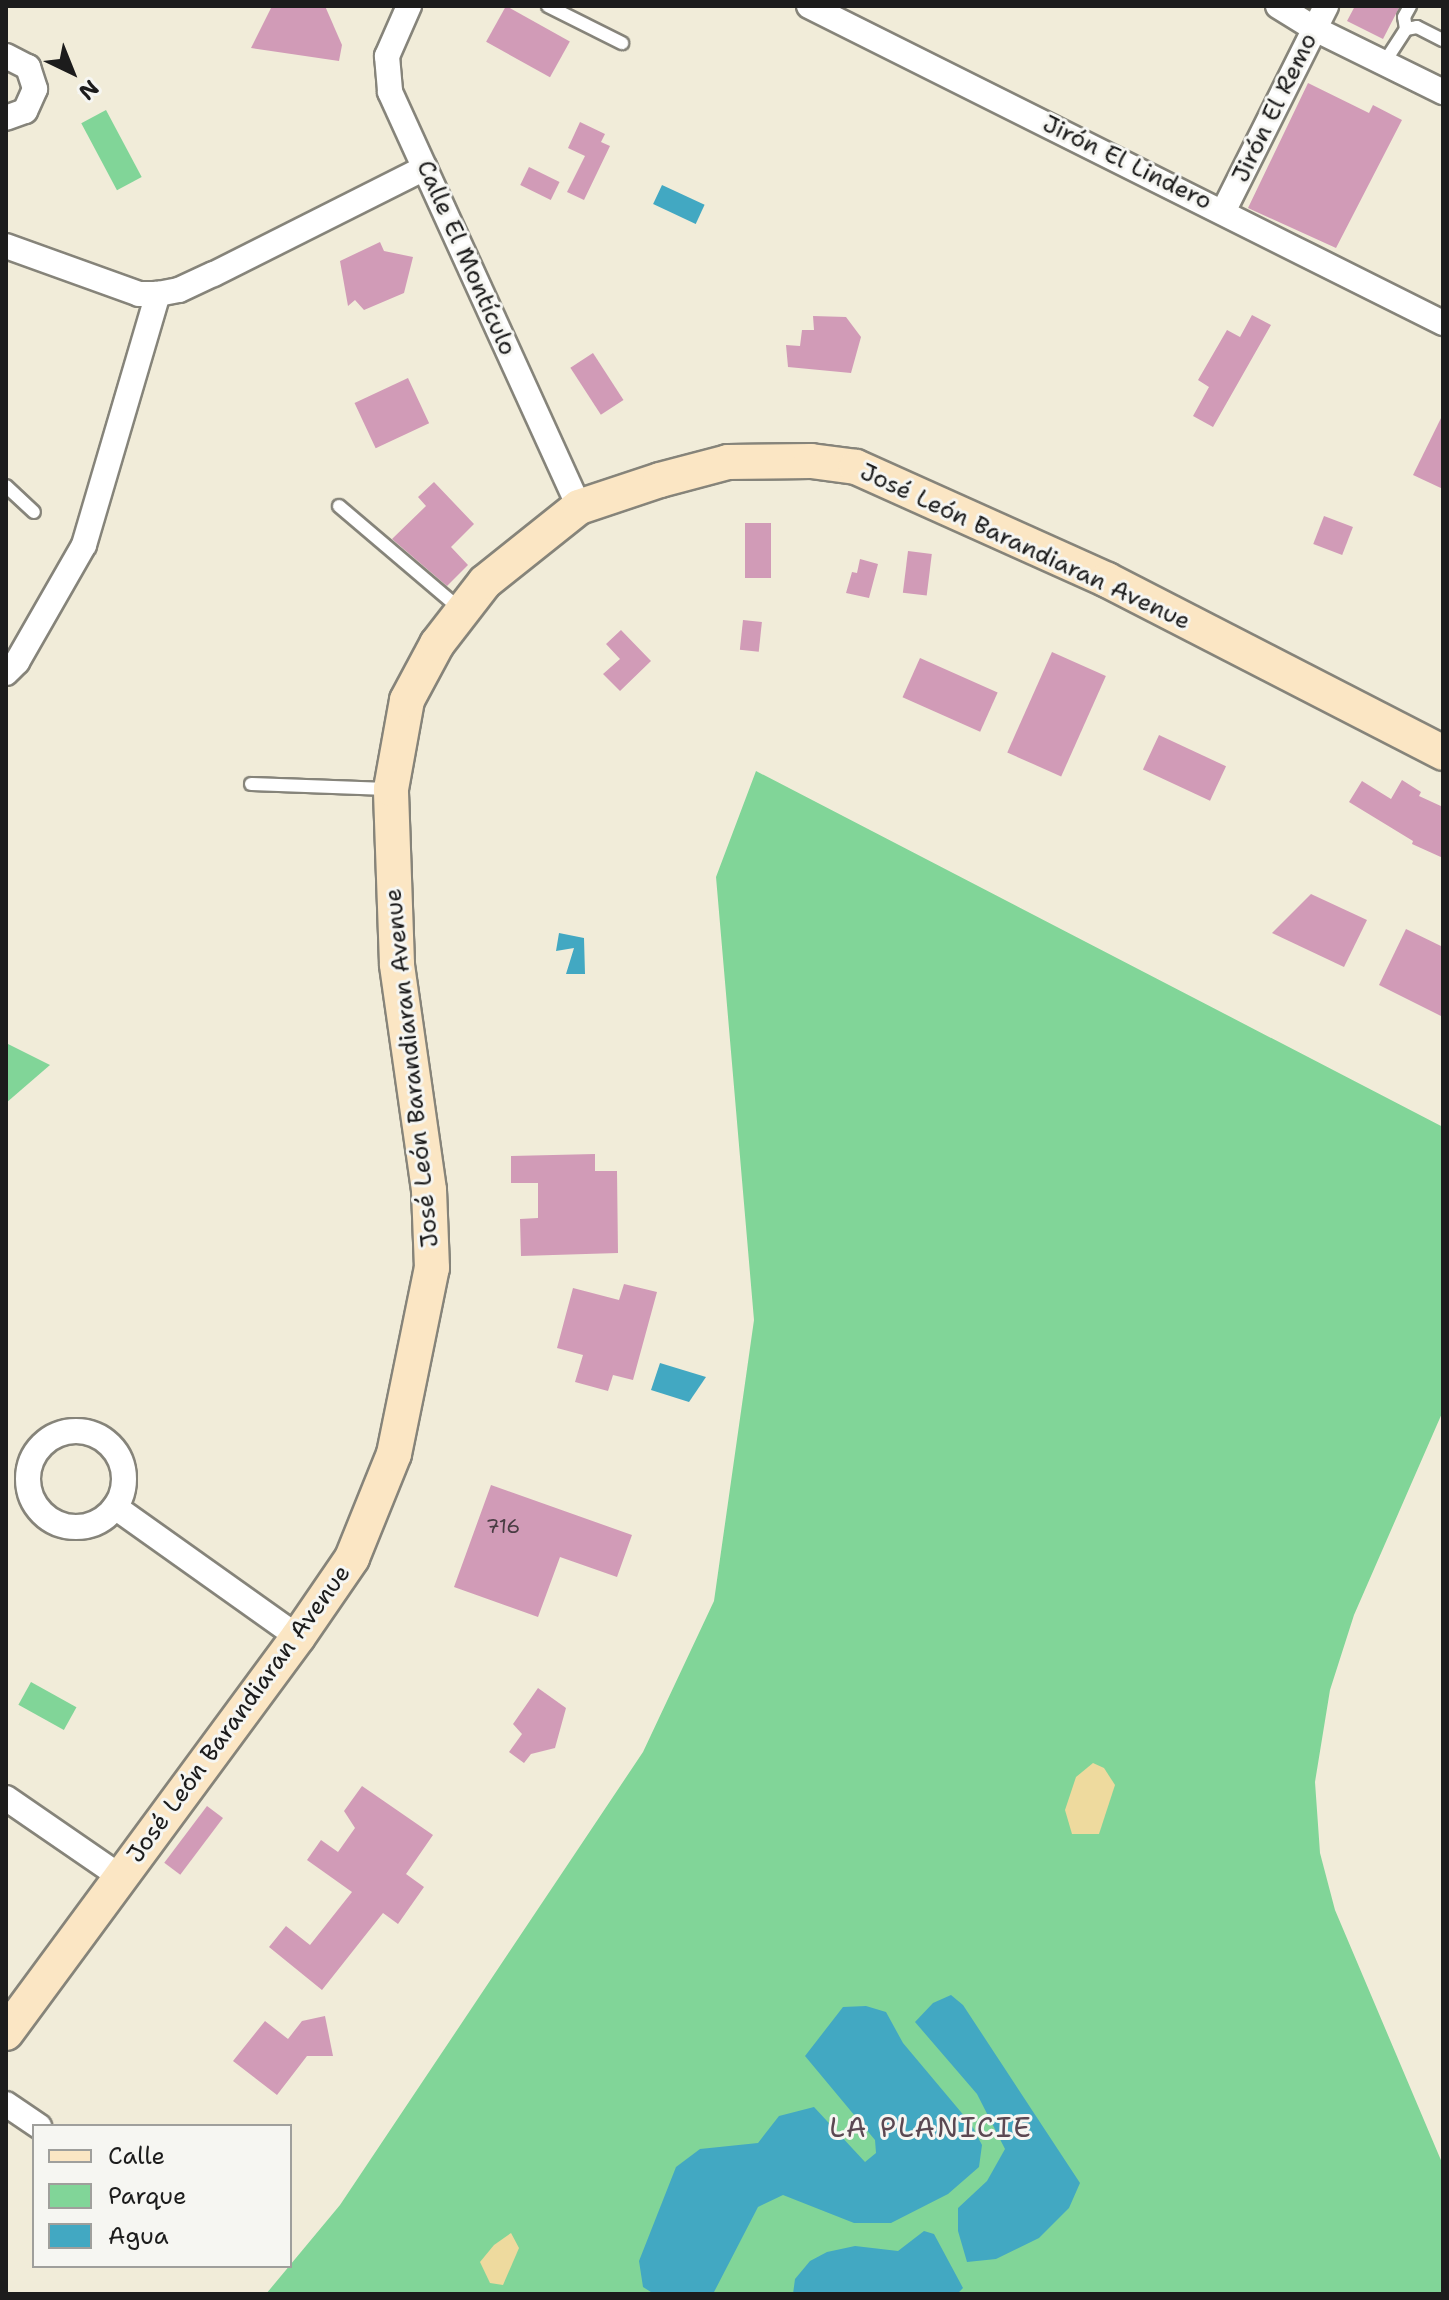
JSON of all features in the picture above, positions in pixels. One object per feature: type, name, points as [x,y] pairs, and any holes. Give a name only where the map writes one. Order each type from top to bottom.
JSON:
[{"type":"street","name":"Calle El Montículo","points":[[409,6],[390,46],[387,80],[579,507]]},
{"type":"street","name":"Jirón El Lindero","points":[[809,6],[1224,210],[1443,323]]},
{"type":"street","points":[[1278,6],[1315,29],[1443,92]]},
{"type":"street","name":"Jirón El Remo","points":[[1224,210],[1326,6]]},
{"type":"street","points":[[6,56],[28,67],[35,89],[25,111],[6,118]]},
{"type":"street","points":[[6,246],[139,294],[158,294],[179,290],[214,274],[425,168]]},
{"type":"street","points":[[6,673],[17,662],[84,545],[158,294]]},
{"type":"street","name":"José León Barandiaran Avenue","points":[[6,2033],[298,1637],[352,1558],[394,1454],[432,1268],[429,1190],[397,964],[391,789],[407,700],[437,644],[485,582],[579,507],[728,462],[811,461],[856,467],[1107,580],[1443,753]]},
{"type":"street","points":[[115,1507],[298,1637]]},
{"type":"street","points":[[6,1798],[121,1877]]},
{"type":"street","points":[[6,2104],[36,2124]]},
{"type":"lane","points":[[548,6],[622,43]]},
{"type":"lane","points":[[1384,63],[1406,29],[1404,17],[1410,6]]},
{"type":"lane","points":[[1406,29],[1417,27],[1443,40]]},
{"type":"lane","points":[[6,486],[34,512]]},
{"type":"lane","points":[[339,506],[463,611]]},
{"type":"lane","points":[[251,784],[391,789]]},
{"type":"green space","points":[[106,110],[142,177],[117,190],[81,123]]},
{"type":"green space","points":[[756,771],[1443,1127],[1443,1411],[1354,1615],[1330,1690],[1315,1782],[1320,1853],[1335,1910],[1443,2165],[1443,2294],[266,2294],[288,2268],[292,2268],[292,2263],[340,2205],[643,1752],[714,1601],[754,1320],[716,877]]},
{"type":"green space","points":[[6,1043],[50,1065],[6,1103]]},
{"type":"green space","points":[[31,1682],[76,1707],[64,1730],[18,1705]]},
{"type":"sand","points":[[1093,1763],[1104,1768],[1115,1785],[1099,1834],[1072,1834],[1065,1810],[1076,1777]]},
{"type":"sand","points":[[511,2233],[519,2248],[503,2285],[490,2283],[480,2262],[494,2245]]},
{"type":"water","points":[[662,185],[705,205],[696,224],[653,204]]},
{"type":"water","points":[[559,933],[584,938],[585,974],[566,974],[574,948],[556,951]]},
{"type":"water","points":[[660,1363],[706,1377],[689,1402],[651,1390]]},
{"type":"water","points":[[951,1995],[963,2005],[1080,2183],[1069,2208],[1039,2238],[996,2259],[967,2262],[958,2231],[958,2208],[987,2181],[1005,2149],[977,2094],[915,2022],[933,2003]]},
{"type":"water","points":[[866,2006],[886,2012],[903,2043],[971,2124],[982,2145],[979,2167],[948,2194],[891,2223],[854,2223],[783,2195],[758,2207],[713,2294],[654,2294],[643,2287],[639,2261],[676,2167],[700,2149],[758,2143],[779,2116],[814,2107],[865,2162],[876,2153],[875,2140],[805,2056],[843,2007]]},
{"type":"water","points":[[924,2231],[934,2234],[963,2288],[957,2294],[793,2294],[795,2279],[810,2261],[827,2252],[855,2246],[898,2251]]},
{"type":"building","points":[[272,6],[325,6],[342,45],[339,61],[251,48]]},
{"type":"building","points":[[506,6],[570,41],[550,77],[486,42]]},
{"type":"building","points":[[1355,6],[1400,6],[1383,39],[1347,21]]},
{"type":"building","points":[[1308,83],[1369,113],[1373,105],[1402,120],[1336,248],[1248,208]]},
{"type":"building","points":[[580,122],[605,134],[601,142],[610,146],[584,200],[567,192],[585,156],[568,148]]},
{"type":"building","points":[[529,167],[560,182],[551,200],[520,185]]},
{"type":"building","points":[[380,242],[384,251],[413,257],[404,293],[364,310],[355,300],[348,306],[340,261]]},
{"type":"building","points":[[1252,315],[1271,325],[1213,427],[1193,416],[1209,387],[1198,380],[1227,330],[1240,337]]},
{"type":"building","points":[[813,316],[846,317],[861,337],[851,373],[788,367],[786,345],[800,346],[802,330],[814,330]]},
{"type":"building","points":[[593,353],[623,400],[601,415],[570,368]]},
{"type":"building","points":[[408,378],[429,423],[376,448],[355,403]]},
{"type":"building","points":[[1443,414],[1443,489],[1413,475]]},
{"type":"building","points":[[434,482],[474,524],[451,547],[468,565],[447,586],[392,539],[426,506],[418,497]]},
{"type":"building","points":[[1324,516],[1353,527],[1342,555],[1313,544]]},
{"type":"building","points":[[745,523],[771,523],[771,578],[745,578]]},
{"type":"building","points":[[908,551],[932,554],[927,596],[903,593]]},
{"type":"building","points":[[860,559],[878,564],[869,598],[846,593],[852,572],[857,573]]},
{"type":"building","points":[[743,620],[762,622],[759,652],[740,650]]},
{"type":"building","points":[[621,630],[651,661],[620,691],[603,674],[620,659],[606,644]]},
{"type":"building","points":[[1052,652],[1106,676],[1061,776],[1007,752]]},
{"type":"building","points":[[920,658],[998,693],[980,732],[903,697]]},
{"type":"building","points":[[1159,735],[1226,766],[1210,801],[1143,769]]},
{"type":"building","points":[[1402,780],[1421,792],[1419,796],[1443,807],[1443,858],[1412,844],[1413,841],[1349,802],[1362,781],[1391,799]]},
{"type":"building","points":[[1311,894],[1367,920],[1344,967],[1272,933]]},
{"type":"building","points":[[1406,929],[1443,947],[1443,1017],[1379,985]]},
{"type":"building","points":[[595,1154],[595,1171],[617,1171],[618,1253],[521,1256],[520,1219],[538,1218],[538,1183],[511,1183],[511,1156]]},
{"type":"building","points":[[624,1284],[657,1292],[633,1380],[613,1375],[608,1391],[575,1382],[583,1355],[557,1348],[573,1288],[619,1300]]},
{"type":"building","points":[[491,1485],[632,1535],[617,1577],[560,1557],[538,1617],[454,1587]]},
{"type":"building","points":[[538,1688],[566,1708],[555,1748],[531,1754],[524,1763],[509,1752],[522,1734],[513,1724]]},
{"type":"building","points":[[362,1786],[433,1835],[406,1874],[424,1887],[398,1924],[383,1913],[322,1990],[269,1947],[286,1926],[310,1945],[352,1892],[307,1860],[321,1840],[338,1852],[355,1828],[344,1811]]},
{"type":"building","points":[[207,1806],[223,1818],[180,1875],[164,1863]]},
{"type":"building","points":[[325,2016],[333,2056],[307,2056],[277,2095],[233,2061],[265,2021],[288,2039],[302,2021]]},
{"type":"district","name":"LA PLANICIE","points":[[931,2127]]}]
